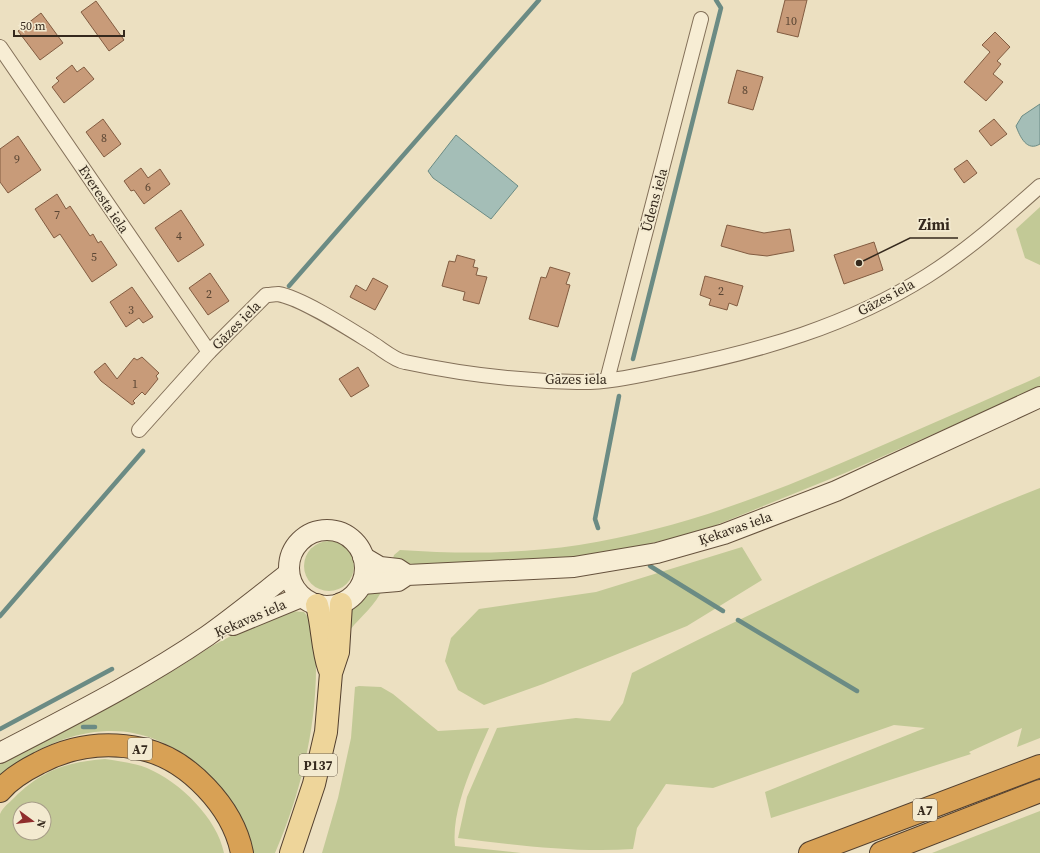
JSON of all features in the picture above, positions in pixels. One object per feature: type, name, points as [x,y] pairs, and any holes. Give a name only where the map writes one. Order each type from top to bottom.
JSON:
[{"type":"highway","name":"A7","points":[[0,791],[25,770],[70,750],[95,745],[143,749],[172,762],[205,786],[225,812],[234,829],[242,853]]},
{"type":"highway","name":"A7","points":[[810,853],[1040,766]]},
{"type":"highway","name":"A7","points":[[881,853],[1040,791]]},
{"type":"main road","name":"Ķekavas iela","points":[[362,584],[398,581],[407,575],[574,567],[657,553],[709,538],[836,490],[1040,397]]},
{"type":"main road","name":"Ķekavas iela","points":[[341,604],[331,606],[309,601],[294,589],[289,573],[289,563],[293,550],[301,540],[312,532],[326,530],[339,532],[350,538],[360,548],[364,557],[380,567],[398,569],[407,575]]},
{"type":"main road","points":[[341,604],[352,597],[362,584],[365,574],[364,557]]},
{"type":"main road","name":"Ķekavas iela","points":[[207,636],[289,573]]},
{"type":"main road","name":"Ķekavas iela","points":[[207,636],[309,601]]},
{"type":"main road","name":"P137","points":[[309,601],[323,625],[325,656],[331,673]]},
{"type":"main road","name":"P137","points":[[291,853],[314,784],[326,732],[331,673],[338,652],[341,604]]},
{"type":"main road","points":[[0,753],[157,667],[207,636]]},
{"type":"street","name":"Ūdens iela","points":[[607,380],[701,19]]},
{"type":"street","name":"Everesta iela","points":[[0,47],[209,352]]},
{"type":"street","name":"Gāzes iela","points":[[139,430],[209,352],[266,295],[278,294],[300,302],[357,333],[401,362],[508,378],[579,382],[607,380],[747,353],[801,335],[868,309],[927,276],[994,227],[1040,186]]},
{"type":"green space","points":[[1040,207],[1040,265],[1025,258],[1016,229]]},
{"type":"green space","points":[[1040,376],[1040,387],[845,473],[709,528],[619,551],[572,559],[437,566],[392,562],[394,555],[400,550],[512,552],[557,548],[617,538],[690,519],[726,508],[797,482]]},
{"type":"green space","points":[[1040,488],[1040,738],[1017,747],[1022,728],[969,752],[971,754],[771,818],[765,792],[925,728],[894,725],[713,788],[666,784],[637,828],[633,849],[568,849],[524,846],[458,838],[467,797],[497,728],[576,718],[610,721],[623,703],[632,673],[783,599],[885,553]]},
{"type":"green space","points":[[324,541],[334,541],[347,548],[354,561],[354,571],[347,584],[334,591],[324,591],[315,587],[308,580],[304,571],[304,561],[308,552],[315,545]]},
{"type":"green space","points":[[742,547],[762,580],[687,626],[543,684],[484,705],[458,690],[445,661],[451,638],[479,609],[596,592]]},
{"type":"green space","points":[[383,588],[372,605],[350,630],[352,608],[369,590]]},
{"type":"green space","points":[[290,611],[304,612],[314,629],[316,648],[316,685],[314,710],[306,759],[293,807],[275,853],[251,853],[245,829],[238,812],[232,801],[213,779],[188,757],[158,740],[141,735],[107,731],[77,735],[49,745],[36,752],[0,777],[0,764],[173,671],[212,646],[269,616]]},
{"type":"green space","points":[[355,687],[381,687],[393,694],[438,731],[489,728],[460,801],[455,832],[455,846],[521,853],[322,853],[338,798],[351,738]]},
{"type":"green space","points":[[105,759],[126,762],[147,768],[172,782],[205,814],[214,827],[224,853],[0,853],[0,814],[6,805],[24,788],[45,774],[79,762]]},
{"type":"green space","points":[[1040,811],[1040,853],[932,853]]},
{"type":"water","points":[[1040,104],[1040,144],[1031,146],[1022,139],[1016,126],[1022,116]]},
{"type":"water","points":[[456,135],[518,186],[491,219],[433,178],[428,171]]},
{"type":"building","points":[[785,0],[807,0],[798,37],[777,32]]},
{"type":"building","points":[[96,1],[124,40],[109,51],[81,12]]},
{"type":"building","points":[[41,13],[63,43],[40,60],[18,31]]},
{"type":"building","points":[[995,32],[1010,47],[997,61],[1001,64],[993,74],[1003,82],[986,101],[964,82],[990,52],[982,45]]},
{"type":"building","points":[[72,65],[77,72],[84,67],[94,79],[64,103],[52,87],[59,81],[56,78]]},
{"type":"building","points":[[737,70],[763,77],[753,110],[728,103]]},
{"type":"building","points":[[103,119],[121,144],[104,157],[86,132]]},
{"type":"building","points":[[994,119],[1007,134],[991,146],[979,131]]},
{"type":"building","points":[[18,136],[41,170],[8,193],[0,182],[0,149]]},
{"type":"building","points":[[967,160],[977,173],[964,183],[954,169]]},
{"type":"building","points":[[141,168],[148,178],[160,169],[170,184],[144,204],[134,190],[131,191],[124,181]]},
{"type":"building","points":[[57,194],[66,209],[70,206],[90,236],[93,234],[98,243],[101,241],[117,265],[92,282],[60,234],[54,238],[35,209]]},
{"type":"building","points":[[181,210],[204,245],[178,262],[155,228]]},
{"type":"building","points":[[727,225],[764,233],[790,229],[794,251],[767,256],[749,254],[721,246]]},
{"type":"building","points":[[874,242],[883,270],[844,284],[834,255]]},
{"type":"building","points":[[457,255],[475,260],[473,267],[478,268],[476,275],[487,277],[479,304],[463,300],[465,292],[442,286],[449,261],[455,262]]},
{"type":"building","points":[[550,267],[570,273],[566,284],[570,285],[558,327],[529,319],[541,277],[546,278]]},
{"type":"building","points":[[210,273],[229,301],[208,315],[189,288]]},
{"type":"building","points":[[705,276],[743,286],[737,306],[729,303],[727,310],[709,305],[711,299],[700,295]]},
{"type":"building","points":[[373,278],[388,286],[375,310],[350,297],[356,285],[366,291]]},
{"type":"building","points":[[132,287],[153,317],[143,323],[139,318],[126,327],[110,302]]},
{"type":"building","points":[[142,357],[159,373],[156,376],[158,379],[145,395],[142,392],[133,401],[135,403],[132,405],[101,381],[94,372],[105,363],[117,379],[134,358],[137,360]]},
{"type":"building","points":[[358,367],[369,386],[351,397],[339,379]]},
{"type":"waterway","points":[[289,286],[539,0]]},
{"type":"waterway","points":[[633,359],[721,8],[716,0]]},
{"type":"waterway","points":[[598,528],[595,519],[619,396]]},
{"type":"waterway","points":[[0,616],[143,451]]},
{"type":"waterway","points":[[650,566],[723,611]]},
{"type":"waterway","points":[[738,620],[857,691]]},
{"type":"waterway","points":[[0,729],[112,669]]},
{"type":"waterway","points":[[83,727],[95,727]]},
{"type":"place","name":"Zimi","points":[[859,263]]}]
